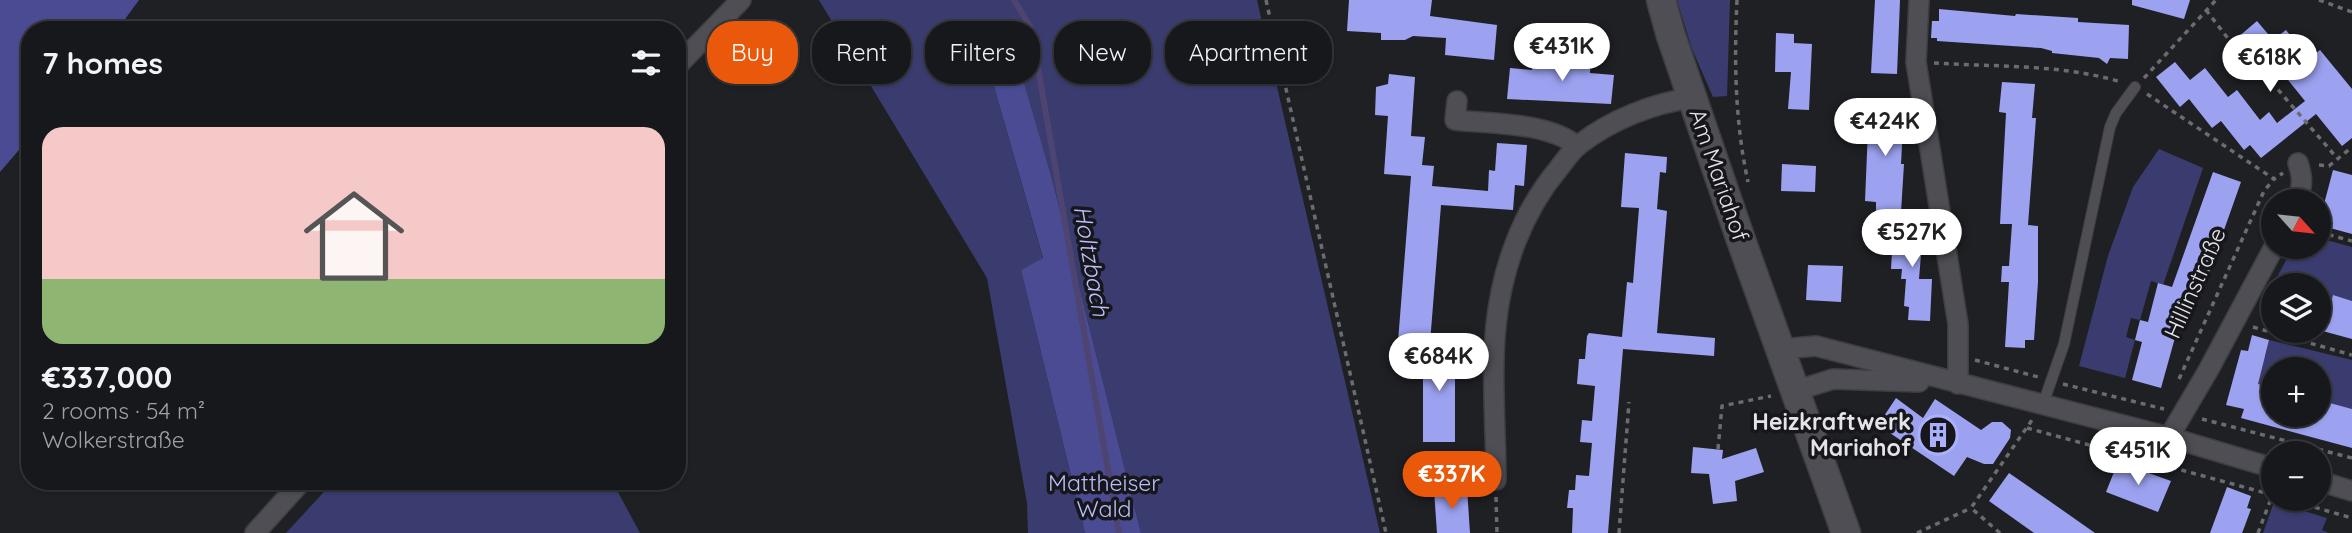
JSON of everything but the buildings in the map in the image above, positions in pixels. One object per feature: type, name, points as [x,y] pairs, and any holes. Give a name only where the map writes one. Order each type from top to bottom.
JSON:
[{"type":"street","points":[[686,57],[741,0]]},
{"type":"street","name":"Am Mariahof","points":[[1661,0],[1692,98],[1781,349],[1783,394],[1846,533]]},
{"type":"street","points":[[1919,0],[1916,62],[1958,324],[1958,384]]},
{"type":"street","points":[[1496,480],[1496,327],[1512,249],[1543,187],[1577,146],[1600,130],[1665,102],[1692,98]]},
{"type":"street","points":[[1457,101],[1455,120],[1542,130],[1556,133],[1577,146]]},
{"type":"street","points":[[2298,163],[2303,177],[2302,189]]},
{"type":"street","points":[[2169,437],[2268,259]]},
{"type":"street","points":[[1781,349],[1816,346],[2169,437],[2261,464]]},
{"type":"street","points":[[1783,394],[1833,379],[1958,384]]},
{"type":"street","points":[[2331,485],[2352,491]]},
{"type":"street","points":[[255,533],[294,490]]},
{"type":"lane","points":[[2043,404],[2064,344],[2110,127],[2116,113],[2135,87]]},
{"type":"path","points":[[1266,0],[1386,533]]},
{"type":"path","points":[[1737,0],[1735,37],[1738,132],[1750,193]]},
{"type":"path","points":[[2135,87],[2216,0]]},
{"type":"path","points":[[2319,0],[2352,12]]},
{"type":"path","points":[[2206,10],[2257,76],[2268,78],[2337,159]]},
{"type":"path","points":[[1916,62],[2042,69],[2107,78],[2135,87],[2274,179]]},
{"type":"path","points":[[2298,163],[2329,166],[2352,147]]},
{"type":"path","name":"Hillinstraße","points":[[2176,385],[2264,191],[2274,179],[2298,163]]},
{"type":"path","points":[[2331,235],[2352,241]]},
{"type":"path","points":[[2235,322],[2352,355]]},
{"type":"path","points":[[1974,360],[2165,409]]},
{"type":"path","points":[[1718,449],[1722,406],[1783,394]]},
{"type":"path","points":[[1619,533],[1629,402]]},
{"type":"path","points":[[1917,533],[1971,508],[2043,404]]},
{"type":"path","points":[[2190,416],[2352,458]]},
{"type":"path","points":[[2027,428],[2261,491]]},
{"type":"path","points":[[1496,480],[1497,533]]},
{"type":"path","points":[[1971,508],[2000,533]]},
{"type":"path","points":[[2258,533],[2266,511]]},
{"type":"path","points":[[2328,511],[2352,518]]},
{"type":"shaded area","points":[[819,0],[1257,0],[1262,21],[1165,21],[1165,84],[1276,84],[1380,533],[1141,533],[1051,175],[1024,84],[1040,84],[1040,21],[925,21],[925,84],[993,84],[1043,259],[1021,270],[1085,533],[1028,533],[1027,503],[987,278],[870,84],[911,84],[911,21],[832,21]]},
{"type":"shaded area","points":[[1677,0],[1730,0],[1727,96],[1713,97],[1692,49]]},
{"type":"shaded area","points":[[2159,149],[2203,168],[2163,285],[2151,281],[2140,320],[2131,318],[2126,337],[2135,340],[2125,378],[2079,366],[2108,256],[2133,187]]},
{"type":"shaded area","points":[[2331,241],[2352,247],[2352,301],[2333,296],[2331,303],[2331,273],[2279,273],[2287,259],[2331,259]]},
{"type":"shaded area","points":[[2268,343],[2281,343],[2352,360],[2352,409],[2331,403],[2331,357],[2265,357]]},
{"type":"shaded area","points":[[2258,356],[2265,357],[2261,357],[2261,385],[2251,382]]},
{"type":"shaded area","points":[[326,490],[617,490],[640,533],[286,533]]},
{"type":"shaded area","points":[[2271,511],[2304,511],[2327,518],[2322,530],[2329,533],[2263,533]]},
{"type":"green space","points":[[0,0],[139,0],[124,21],[21,21],[21,148],[0,172]]},
{"type":"green space","name":"Mattheiser Wald","points":[[993,84],[1024,84],[1051,175],[1141,533],[1085,533],[1021,270],[1043,258]]},
{"type":"waterway","name":"Holtzbach","points":[[1014,0],[1031,28],[1119,533]]},
{"type":"place","name":"Heizkraftwerk Mariahof","points":[[1938,435]]}]
